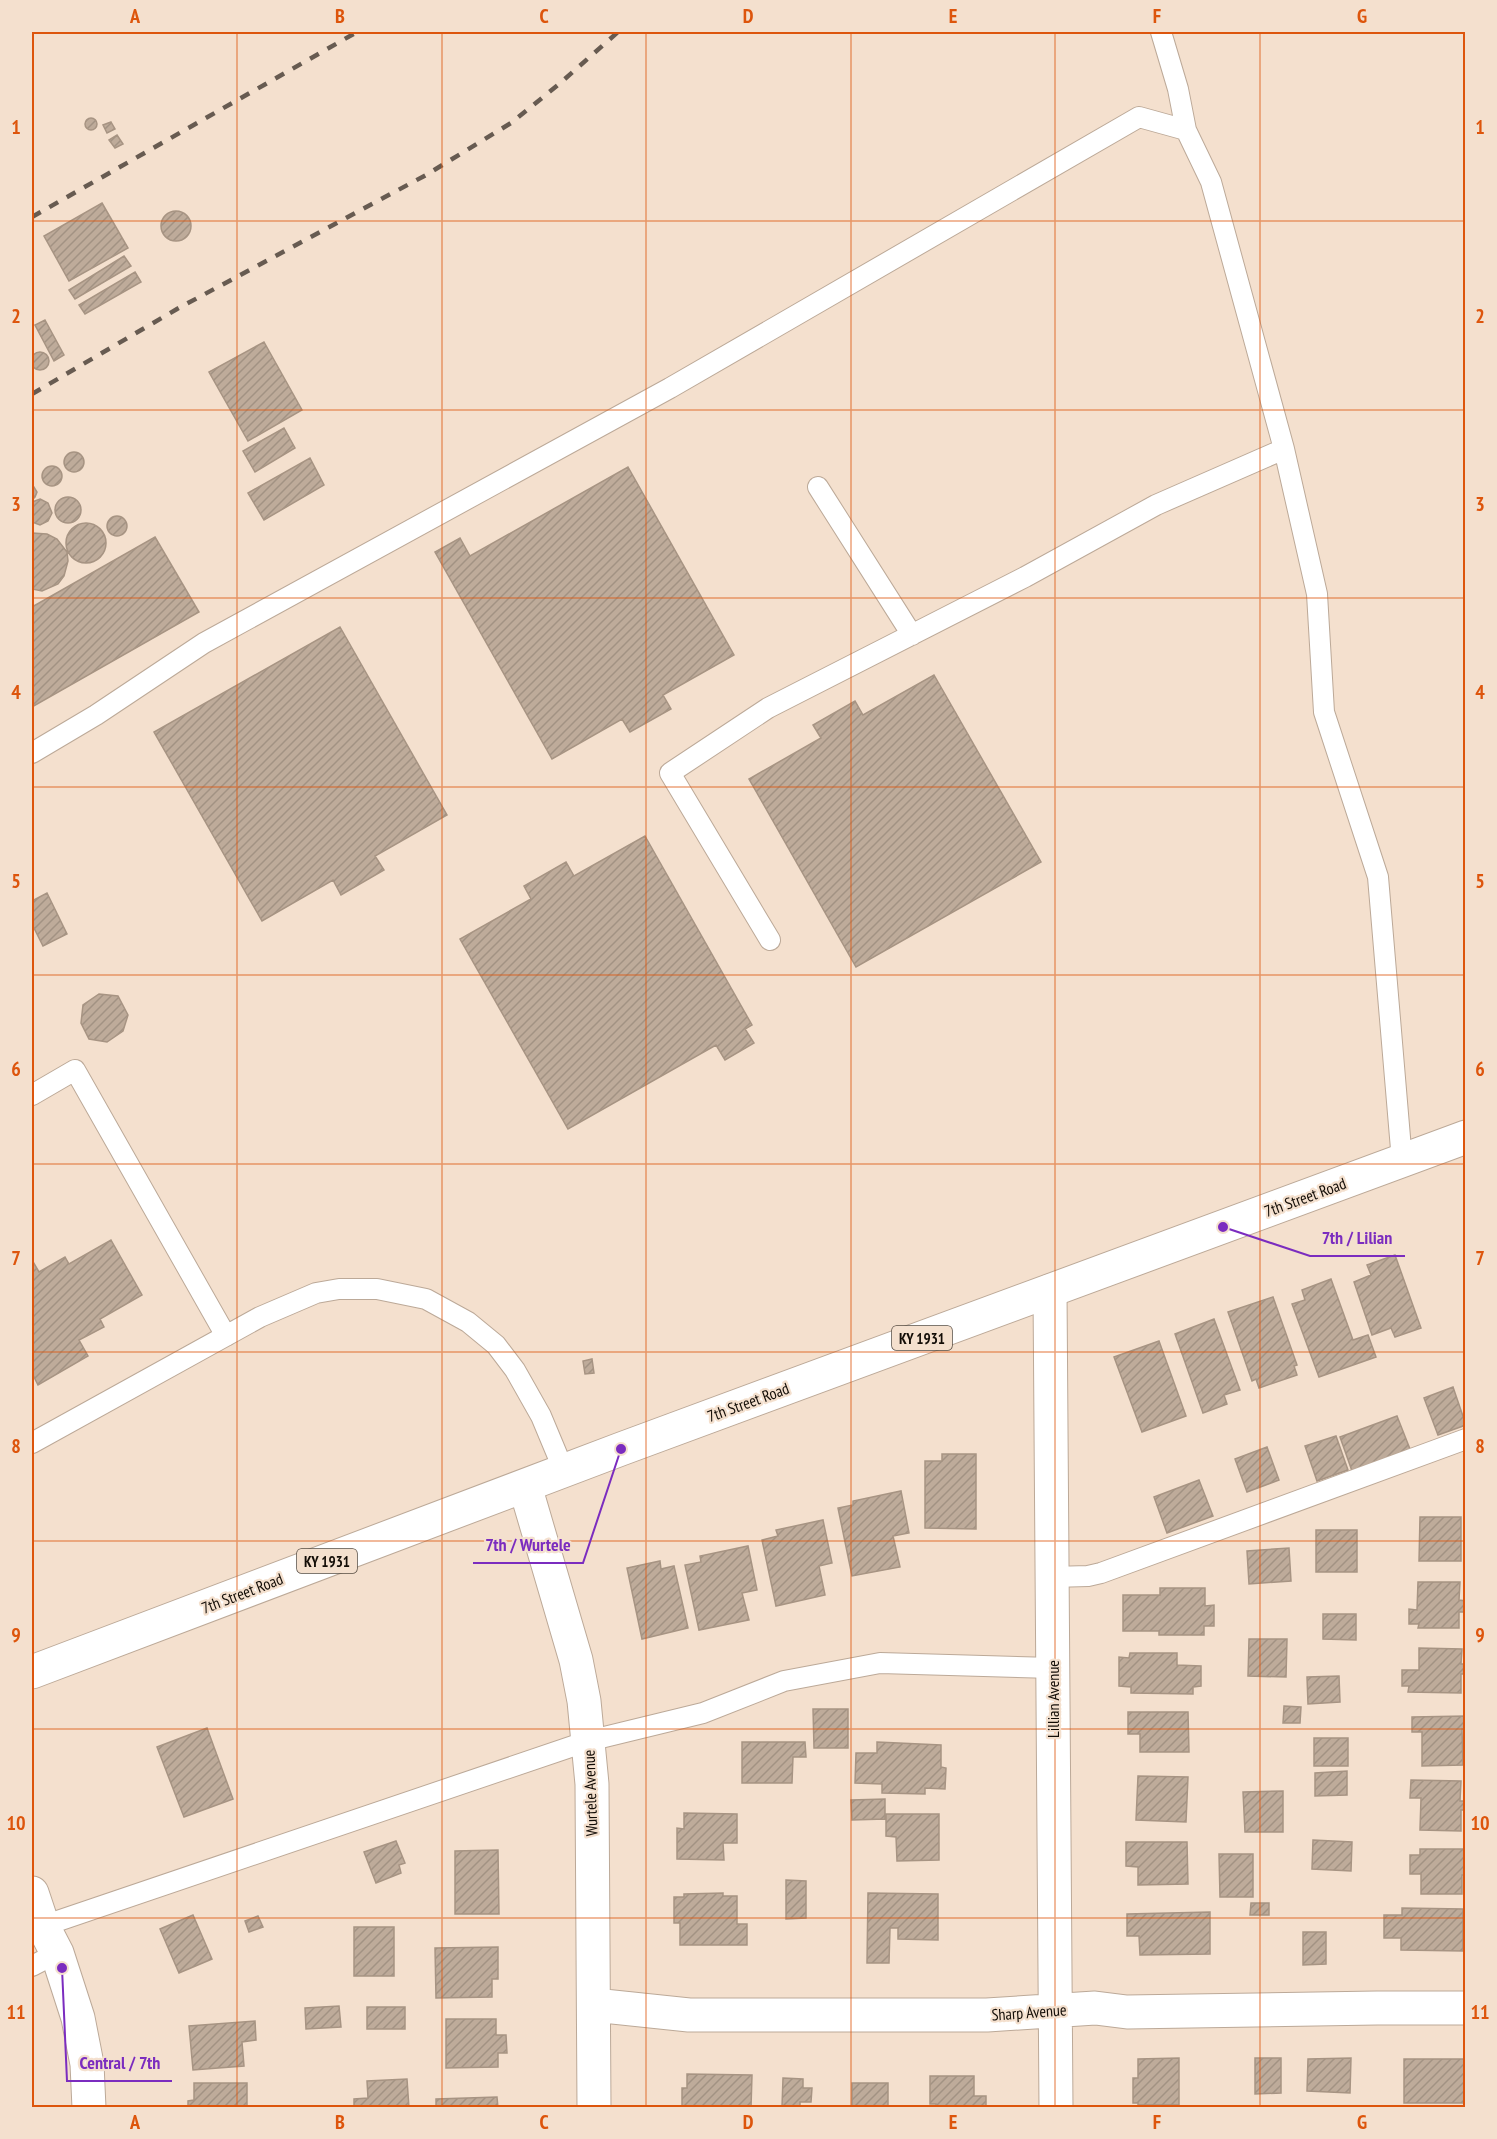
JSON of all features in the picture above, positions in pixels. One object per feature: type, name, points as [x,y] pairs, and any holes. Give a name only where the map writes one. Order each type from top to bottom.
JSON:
[{"type":"street","name":"7th Street Road","points":[[32,1672],[564,1471],[1466,1137]]},
{"type":"street","name":"Lillian Avenue","points":[[1050,1291],[1056,2108]]},
{"type":"street","name":"Wurtele Avenue","points":[[525,1486],[576,1660],[584,1701],[592,1784],[594,2108]]},
{"type":"street","points":[[32,1893],[44,1948],[78,2018],[87,2064],[89,2108]]},
{"type":"street","name":"Sharp Avenue","points":[[594,2005],[689,2015],[987,2015],[1095,2008],[1127,2012],[1466,2008]]},
{"type":"lane","points":[[1161,32],[1178,89],[1186,130],[1211,182],[1284,448],[1317,594],[1324,712],[1378,877],[1402,1161]]},
{"type":"lane","points":[[32,753],[96,715],[204,643],[670,388],[1139,117],[1186,130]]},
{"type":"lane","points":[[770,940],[670,773],[768,708],[1025,577],[1156,505],[1284,448]]},
{"type":"lane","points":[[818,487],[912,635]]},
{"type":"lane","points":[[32,1095],[75,1070],[226,1336]]},
{"type":"lane","points":[[32,1443],[260,1317],[316,1293],[339,1288],[377,1289],[426,1299],[468,1322],[496,1345],[514,1370],[541,1416],[564,1471]]},
{"type":"lane","points":[[1052,1577],[1088,1576],[1101,1573],[1466,1438]]},
{"type":"lane","points":[[44,1948],[588,1741],[703,1713],[784,1681],[880,1664],[1053,1668]]},
{"type":"building","points":[[93,118],[96,119],[96,129],[89,130],[86,129],[85,122],[86,119]]},
{"type":"building","points":[[111,122],[115,129],[107,133],[103,125]]},
{"type":"building","points":[[117,135],[123,144],[115,148],[109,140]]},
{"type":"building","points":[[102,203],[128,248],[69,281],[44,236]]},
{"type":"building","points":[[176,211],[187,215],[191,226],[187,237],[176,241],[165,237],[161,226],[165,215]]},
{"type":"building","points":[[124,256],[131,266],[75,299],[69,290]]},
{"type":"building","points":[[135,272],[141,282],[85,314],[79,305]]},
{"type":"building","points":[[45,320],[64,355],[54,361],[35,325]]},
{"type":"building","points":[[264,342],[302,410],[248,441],[209,372]]},
{"type":"building","points":[[36,352],[44,352],[49,357],[47,368],[36,370],[31,365],[31,357]]},
{"type":"building","points":[[284,428],[295,448],[255,472],[243,451]]},
{"type":"building","points":[[74,452],[81,455],[84,462],[81,469],[74,472],[67,469],[64,462],[67,455]]},
{"type":"building","points":[[310,458],[324,485],[264,520],[248,493]]},
{"type":"building","points":[[52,466],[59,469],[62,476],[59,483],[52,486],[45,483],[42,476],[45,469]]},
{"type":"building","points":[[628,467],[734,655],[663,695],[671,709],[630,732],[622,719],[552,759],[435,552],[460,538],[470,556]]},
{"type":"building","points":[[32,484],[37,492],[32,500]]},
{"type":"building","points":[[68,497],[77,501],[81,510],[77,519],[68,523],[59,519],[55,510],[59,501]]},
{"type":"building","points":[[40,499],[48,503],[52,513],[48,521],[40,525],[32,522],[32,502]]},
{"type":"building","points":[[117,516],[124,519],[127,526],[124,533],[117,536],[110,533],[107,526],[110,519]]},
{"type":"building","points":[[86,523],[94,524],[100,529],[105,535],[105,551],[100,557],[94,562],[86,563],[78,562],[72,557],[67,551],[66,543],[67,535],[72,529],[78,524]]},
{"type":"building","points":[[32,533],[47,534],[57,539],[67,552],[68,561],[64,576],[58,584],[42,591],[32,589]]},
{"type":"building","points":[[155,537],[199,612],[32,707],[32,607]]},
{"type":"building","points":[[340,627],[447,815],[375,856],[384,870],[341,895],[333,880],[262,921],[154,732]]},
{"type":"building","points":[[934,675],[1041,862],[856,967],[749,779],[821,738],[813,725],[855,701],[863,715]]},
{"type":"building","points":[[645,836],[752,1025],[745,1029],[754,1043],[725,1060],[716,1045],[568,1129],[460,939],[531,899],[524,886],[566,862],[574,876]]},
{"type":"building","points":[[47,893],[67,934],[43,946],[32,924],[32,901]]},
{"type":"building","points":[[99,994],[118,996],[128,1015],[123,1031],[107,1042],[89,1039],[81,1023],[83,1005]]},
{"type":"building","points":[[111,1240],[142,1295],[100,1319],[104,1327],[79,1340],[88,1356],[38,1385],[32,1373],[32,1260],[39,1272],[65,1257],[69,1264]]},
{"type":"building","points":[[1395,1255],[1421,1328],[1395,1337],[1391,1328],[1372,1335],[1354,1282],[1371,1275],[1367,1265]]},
{"type":"building","points":[[1331,1279],[1353,1340],[1368,1335],[1376,1357],[1319,1377],[1292,1304],[1305,1300],[1302,1290]]},
{"type":"building","points":[[1273,1297],[1297,1365],[1294,1366],[1297,1375],[1259,1388],[1256,1379],[1252,1381],[1228,1312]]},
{"type":"building","points":[[1214,1319],[1240,1390],[1224,1395],[1227,1404],[1203,1413],[1175,1334]]},
{"type":"building","points":[[1159,1341],[1186,1416],[1142,1432],[1114,1357]]},
{"type":"building","points":[[592,1359],[594,1373],[585,1374],[583,1361]]},
{"type":"building","points":[[1453,1387],[1466,1425],[1438,1435],[1424,1398]]},
{"type":"building","points":[[1397,1416],[1410,1449],[1352,1471],[1340,1437]]},
{"type":"building","points":[[1336,1436],[1348,1470],[1317,1481],[1305,1446]]},
{"type":"building","points":[[1267,1447],[1279,1480],[1247,1492],[1235,1459]]},
{"type":"building","points":[[942,1454],[976,1454],[976,1529],[925,1528],[925,1461],[942,1461]]},
{"type":"building","points":[[1199,1480],[1213,1516],[1167,1533],[1154,1497]]},
{"type":"building","points":[[901,1491],[909,1533],[893,1536],[900,1567],[852,1576],[838,1508],[853,1505],[853,1501]]},
{"type":"building","points":[[1420,1517],[1461,1517],[1461,1561],[1419,1561]]},
{"type":"building","points":[[823,1520],[832,1563],[819,1566],[825,1595],[776,1606],[762,1540],[778,1536],[776,1530]]},
{"type":"building","points":[[1316,1530],[1357,1530],[1357,1572],[1316,1572]]},
{"type":"building","points":[[748,1546],[757,1590],[742,1593],[749,1620],[699,1630],[685,1565],[701,1562],[700,1556]]},
{"type":"building","points":[[1289,1548],[1291,1581],[1249,1584],[1247,1551]]},
{"type":"building","points":[[660,1561],[661,1569],[674,1566],[688,1628],[642,1639],[627,1568]]},
{"type":"building","points":[[1418,1582],[1460,1582],[1459,1600],[1466,1601],[1466,1612],[1459,1612],[1459,1628],[1418,1628],[1419,1624],[1409,1624],[1409,1609],[1417,1610]]},
{"type":"building","points":[[1160,1588],[1205,1588],[1205,1606],[1214,1605],[1214,1626],[1204,1626],[1204,1635],[1159,1635],[1159,1631],[1123,1631],[1123,1595],[1160,1595]]},
{"type":"building","points":[[1323,1614],[1356,1614],[1356,1640],[1323,1639]]},
{"type":"building","points":[[1249,1639],[1287,1639],[1286,1677],[1248,1676]]},
{"type":"building","points":[[1419,1648],[1462,1649],[1461,1664],[1466,1664],[1466,1674],[1461,1674],[1461,1693],[1408,1692],[1409,1686],[1402,1686],[1402,1670],[1419,1670]]},
{"type":"building","points":[[1130,1653],[1177,1653],[1177,1665],[1201,1666],[1201,1686],[1193,1687],[1193,1694],[1131,1693],[1131,1687],[1119,1686],[1119,1657],[1129,1658]]},
{"type":"building","points":[[1339,1676],[1340,1702],[1308,1704],[1307,1677]]},
{"type":"building","points":[[1284,1706],[1301,1707],[1300,1723],[1283,1723]]},
{"type":"building","points":[[813,1709],[848,1709],[848,1748],[814,1748]]},
{"type":"building","points":[[1128,1712],[1188,1712],[1189,1752],[1140,1752],[1140,1734],[1128,1734]]},
{"type":"building","points":[[1466,1716],[1466,1729],[1462,1729],[1463,1765],[1422,1766],[1422,1732],[1412,1732],[1412,1717]]},
{"type":"building","points":[[207,1728],[233,1799],[184,1817],[157,1747]]},
{"type":"building","points":[[1314,1738],[1348,1738],[1348,1766],[1314,1766]]},
{"type":"building","points":[[742,1742],[805,1742],[806,1757],[793,1757],[792,1783],[742,1783]]},
{"type":"building","points":[[877,1742],[941,1745],[941,1767],[946,1768],[945,1789],[925,1788],[925,1794],[882,1793],[882,1784],[855,1783],[856,1753],[877,1753]]},
{"type":"building","points":[[1347,1771],[1347,1795],[1315,1796],[1315,1773]]},
{"type":"building","points":[[1138,1776],[1188,1777],[1186,1822],[1136,1820]]},
{"type":"building","points":[[1411,1780],[1461,1781],[1460,1801],[1466,1801],[1466,1810],[1461,1810],[1461,1831],[1420,1830],[1421,1798],[1410,1798]]},
{"type":"building","points":[[1283,1791],[1283,1832],[1245,1832],[1243,1792]]},
{"type":"building","points":[[885,1799],[885,1819],[852,1820],[851,1800]]},
{"type":"building","points":[[684,1813],[737,1814],[737,1843],[723,1843],[724,1860],[677,1859],[677,1828],[684,1829]]},
{"type":"building","points":[[886,1814],[939,1814],[939,1860],[897,1861],[896,1837],[886,1836]]},
{"type":"building","points":[[1313,1840],[1352,1842],[1351,1871],[1312,1869]]},
{"type":"building","points":[[396,1841],[405,1863],[399,1865],[401,1873],[376,1883],[364,1852]]},
{"type":"building","points":[[1126,1842],[1187,1842],[1188,1884],[1138,1885],[1138,1867],[1126,1866]]},
{"type":"building","points":[[1420,1849],[1466,1849],[1466,1875],[1462,1875],[1462,1894],[1421,1894],[1421,1874],[1410,1874],[1410,1855],[1420,1855]]},
{"type":"building","points":[[498,1850],[499,1914],[455,1914],[455,1851]]},
{"type":"building","points":[[1219,1854],[1253,1854],[1253,1897],[1220,1897]]},
{"type":"building","points":[[786,1880],[806,1881],[806,1918],[786,1919]]},
{"type":"building","points":[[723,1893],[723,1896],[737,1896],[737,1924],[747,1924],[747,1945],[680,1945],[680,1923],[674,1923],[674,1897],[684,1897],[684,1894]]},
{"type":"building","points":[[868,1893],[938,1894],[938,1940],[898,1939],[898,1928],[890,1928],[889,1963],[867,1963]]},
{"type":"building","points":[[1251,1903],[1269,1903],[1269,1915],[1250,1915]]},
{"type":"building","points":[[1402,1908],[1463,1909],[1463,1951],[1401,1950],[1401,1938],[1384,1938],[1384,1915],[1402,1915]]},
{"type":"building","points":[[1210,1912],[1210,1954],[1140,1955],[1139,1936],[1127,1936],[1127,1914]]},
{"type":"building","points":[[193,1915],[212,1959],[179,1973],[160,1929]]},
{"type":"building","points":[[258,1916],[263,1927],[249,1932],[245,1921]]},
{"type":"building","points":[[354,1927],[394,1927],[394,1976],[354,1976]]},
{"type":"building","points":[[1303,1932],[1326,1932],[1326,1964],[1303,1965]]},
{"type":"building","points":[[498,1947],[498,1979],[492,1979],[492,1997],[436,1998],[435,1948]]},
{"type":"building","points":[[339,2006],[341,2027],[306,2029],[305,2008]]},
{"type":"building","points":[[367,2007],[405,2007],[405,2029],[367,2029]]},
{"type":"building","points":[[446,2019],[496,2019],[496,2035],[506,2035],[507,2053],[498,2053],[498,2067],[446,2068]]},
{"type":"building","points":[[255,2021],[256,2040],[242,2042],[244,2066],[193,2070],[189,2026]]},
{"type":"building","points":[[1179,2058],[1179,2105],[1133,2103],[1133,2078],[1138,2078],[1138,2059]]},
{"type":"building","points":[[1255,2058],[1281,2058],[1281,2093],[1255,2094]]},
{"type":"building","points":[[1351,2058],[1350,2093],[1307,2091],[1308,2059]]},
{"type":"building","points":[[1404,2059],[1464,2059],[1464,2103],[1404,2103]]},
{"type":"building","points":[[687,2074],[752,2075],[751,2108],[682,2108],[682,2088],[687,2088]]},
{"type":"building","points":[[930,2076],[974,2076],[974,2096],[986,2096],[986,2108],[936,2108],[936,2104],[930,2104]]},
{"type":"building","points":[[783,2078],[803,2079],[803,2088],[812,2088],[811,2102],[800,2102],[800,2108],[782,2107]]},
{"type":"building","points":[[407,2079],[409,2108],[354,2108],[354,2099],[368,2098],[367,2081]]},
{"type":"building","points":[[194,2083],[247,2083],[247,2108],[188,2108],[188,2101],[194,2100]]},
{"type":"building","points":[[852,2083],[888,2083],[888,2108],[852,2108]]},
{"type":"building","points":[[497,2097],[498,2108],[436,2108],[436,2099]]},
{"type":"railway","points":[[32,217],[357,32]]},
{"type":"railway","points":[[32,394],[177,309],[426,175],[511,123],[618,32]]},
{"type":"place","name":"7th / Lilian","points":[[1223,1227]]},
{"type":"place","name":"7th / Wurtele","points":[[621,1449]]},
{"type":"place","name":"Central / 7th","points":[[62,1968]]}]
